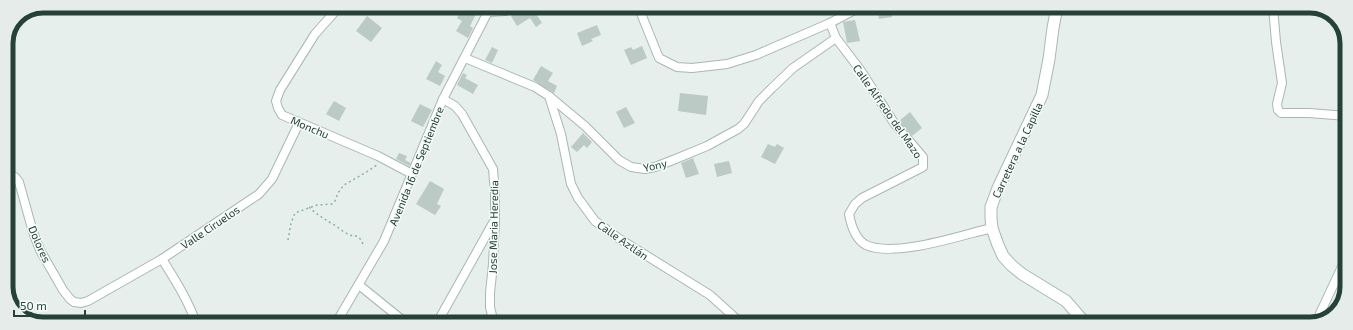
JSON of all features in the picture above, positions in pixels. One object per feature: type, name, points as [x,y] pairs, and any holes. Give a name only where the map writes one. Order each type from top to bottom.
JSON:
[{"type":"street","name":"Monchu","points":[[334,13],[316,34],[278,96],[278,108],[282,115],[385,160],[412,174]]},
{"type":"street","name":"Avenida 16 de Septiembre","points":[[339,317],[384,241],[443,99],[488,13]]},
{"type":"street","points":[[641,13],[659,58],[677,67],[692,68],[727,64],[756,55],[830,23],[849,13]]},
{"type":"street","name":"Carretera a la Capilla","points":[[1057,13],[1042,95],[998,188],[991,207],[991,218],[992,228],[998,245],[1011,265],[1022,274],[1066,302],[1080,317]]},
{"type":"street","points":[[1274,13],[1276,42],[1282,82],[1277,104],[1278,110],[1281,112],[1340,115]]},
{"type":"street","name":"Calle Alfredo del Mazo","points":[[830,23],[836,38],[861,71],[894,123],[923,157],[923,167],[862,198],[855,204],[849,214],[851,226],[857,236],[865,245],[880,249],[900,250],[992,228]]},
{"type":"street","name":"Yony","points":[[465,58],[521,80],[549,96],[585,126],[619,160],[638,168],[655,167],[707,146],[738,129],[744,124],[759,101],[793,68],[836,38]]},
{"type":"street","name":"Calle Aztlán","points":[[549,96],[561,134],[571,184],[578,198],[595,221],[618,238],[710,295],[734,317]]},
{"type":"street","name":"Jose Maria Heredia","points":[[443,99],[455,106],[462,114],[493,169],[495,220],[490,293],[490,307],[492,317]]},
{"type":"street","name":"Valle Ciruelos","points":[[88,301],[162,259],[263,191],[272,179],[299,123]]},
{"type":"street","name":"Dolores","points":[[13,176],[19,182],[32,232],[40,250],[63,290],[74,302],[81,303],[88,301]]},
{"type":"street","points":[[441,317],[495,220]]},
{"type":"street","points":[[162,259],[178,285],[194,317]]},
{"type":"street","points":[[1319,315],[1340,271]]},
{"type":"street","points":[[358,285],[397,317]]},
{"type":"path","points":[[288,240],[293,217],[298,211],[323,204],[332,204],[335,202],[338,193],[344,185],[366,173],[385,160]]},
{"type":"path","points":[[309,207],[320,217],[337,226],[347,235],[356,235],[361,239],[363,244]]},
{"type":"building","points":[[460,13],[476,13],[470,26],[473,28],[468,38],[456,31],[462,21],[457,18]]},
{"type":"building","points":[[516,13],[536,13],[542,23],[536,27],[530,18],[517,26],[511,16]]},
{"type":"building","points":[[878,13],[892,13],[892,17],[879,19]]},
{"type":"building","points":[[367,16],[382,28],[371,42],[356,31]]},
{"type":"building","points":[[855,20],[860,41],[847,43],[843,22]]},
{"type":"building","points":[[597,25],[601,35],[591,39],[593,41],[582,46],[577,33]]},
{"type":"building","points":[[642,46],[647,58],[631,65],[624,50],[631,47],[633,50]]},
{"type":"building","points":[[492,47],[498,50],[492,63],[485,60]]},
{"type":"building","points":[[436,61],[442,65],[438,72],[445,76],[440,86],[426,79]]},
{"type":"building","points":[[541,66],[553,73],[548,81],[557,86],[554,93],[533,80]]},
{"type":"building","points":[[463,73],[467,75],[465,78],[478,85],[473,94],[457,85]]},
{"type":"building","points":[[680,93],[708,96],[706,115],[678,111]]},
{"type":"building","points":[[334,101],[346,108],[339,121],[326,114]]},
{"type":"building","points":[[420,104],[432,110],[423,127],[411,121]]},
{"type":"building","points":[[626,107],[635,123],[624,128],[616,112]]},
{"type":"building","points":[[910,112],[922,128],[912,136],[899,121]]},
{"type":"building","points":[[583,133],[592,142],[587,148],[584,145],[577,152],[571,147]]},
{"type":"building","points":[[768,144],[775,147],[777,144],[784,148],[775,164],[761,157]]},
{"type":"building","points":[[399,153],[407,156],[405,160],[411,163],[409,166],[396,159]]},
{"type":"building","points":[[693,158],[699,174],[686,178],[681,163]]},
{"type":"building","points":[[729,161],[732,173],[717,177],[714,164]]},
{"type":"building","points":[[430,181],[444,189],[437,204],[441,206],[435,215],[416,204]]}]
